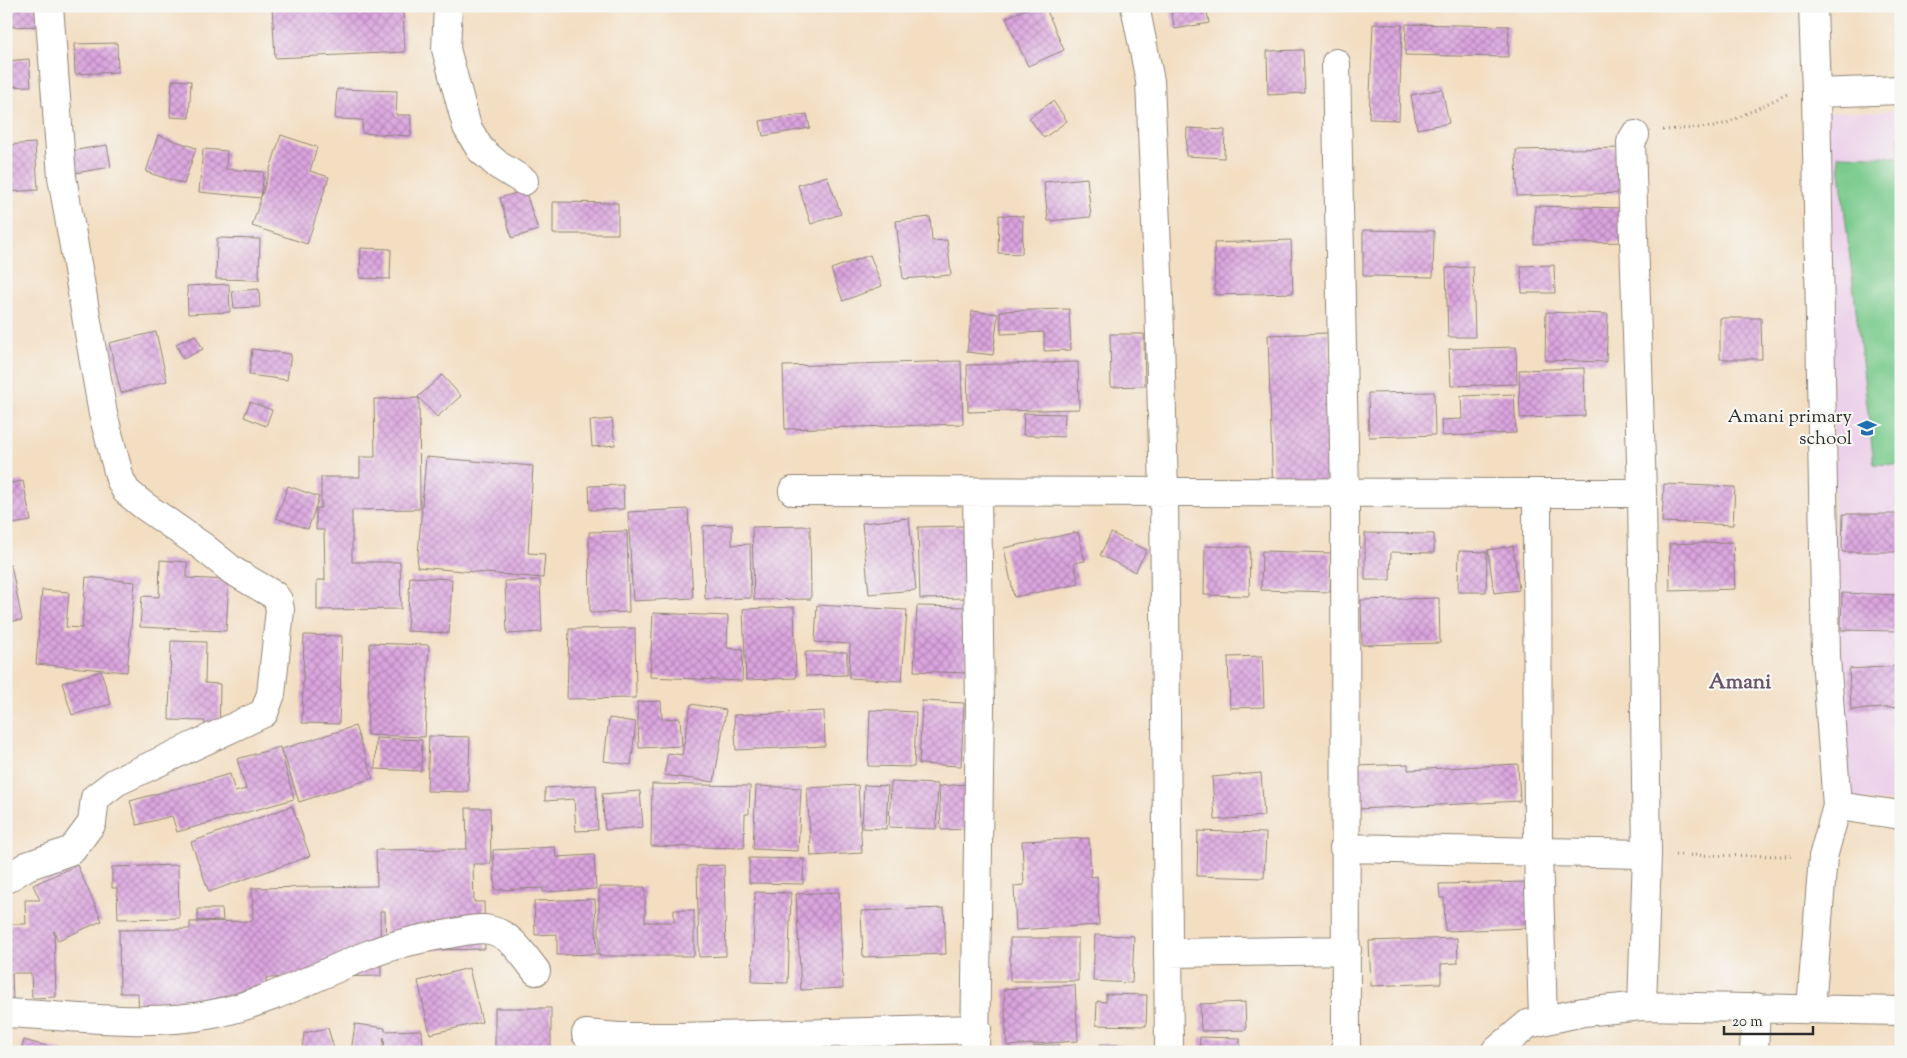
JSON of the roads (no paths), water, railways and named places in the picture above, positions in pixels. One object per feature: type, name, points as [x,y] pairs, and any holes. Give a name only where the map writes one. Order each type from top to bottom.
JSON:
[{"type":"street","points":[[6,879],[27,866],[72,850],[92,823],[95,798],[116,782],[264,713],[271,694],[280,610],[278,600],[274,595],[233,571],[202,546],[143,505],[126,491],[120,479],[103,414],[62,177],[49,6]]},
{"type":"street","points":[[448,6],[446,49],[468,127],[480,149],[498,165],[524,181]]},
{"type":"street","points":[[1135,6],[1150,81],[1159,297],[1164,493],[1169,1052]]},
{"type":"street","points":[[1811,1008],[1823,857],[1836,806],[1826,658],[1813,6]]},
{"type":"street","points":[[1336,63],[1345,493],[1344,848],[1347,950],[1346,1052]]},
{"type":"street","points":[[1816,93],[1901,90]]},
{"type":"street","points":[[1635,135],[1631,142],[1642,493],[1647,854],[1642,1006]]},
{"type":"street","points":[[793,491],[1642,493]]},
{"type":"street","points":[[586,1034],[618,1037],[976,1040],[980,707],[977,492]]},
{"type":"street","points":[[1537,492],[1538,853],[1543,1019]]},
{"type":"street","points":[[1836,806],[1901,815]]},
{"type":"street","points":[[1344,848],[1647,854]]},
{"type":"street","points":[[6,1014],[126,1020],[180,1020],[214,1014],[268,998],[366,956],[434,936],[473,930],[489,930],[509,938],[536,971]]},
{"type":"street","points":[[1168,953],[1347,950]]},
{"type":"street","points":[[1495,1052],[1528,1024],[1543,1019],[1583,1012],[1642,1006],[1901,1011]]},
{"type":"street","points":[[1754,1052],[1756,1007]]},
{"type":"place","name":"Amani primary school","points":[[1867,428]]},
{"type":"district","name":"Amani","points":[[1740,683]]}]
